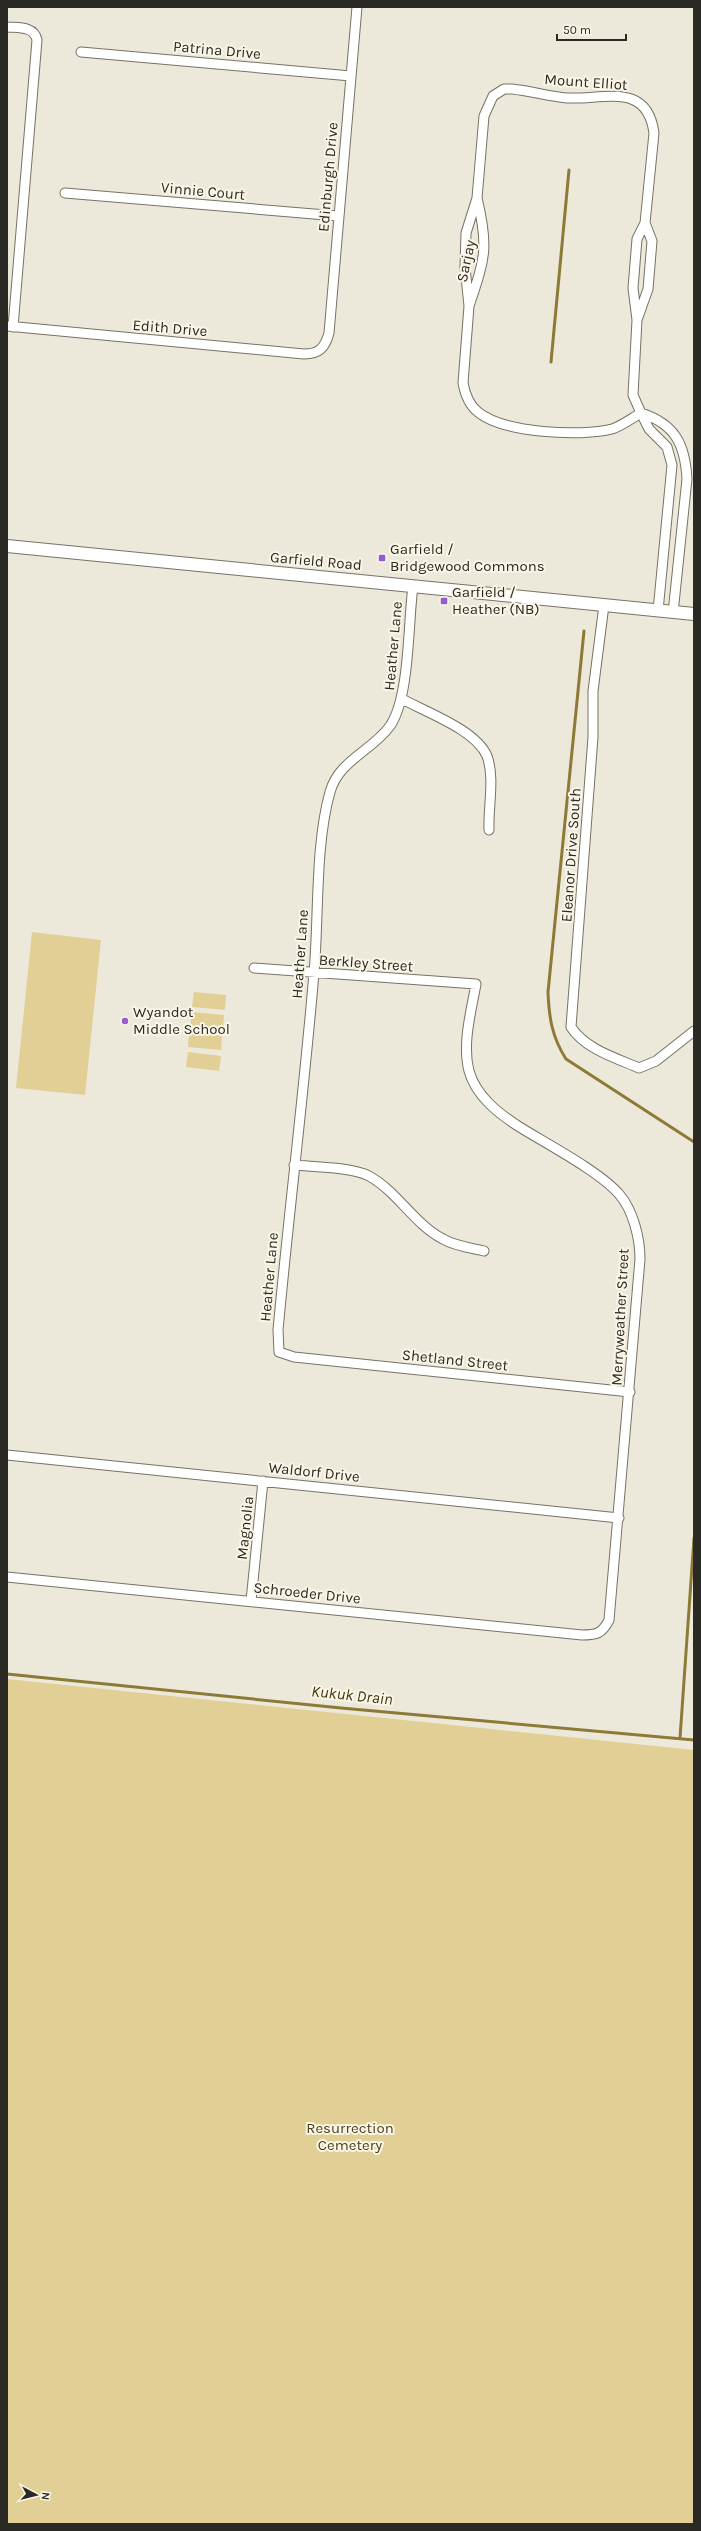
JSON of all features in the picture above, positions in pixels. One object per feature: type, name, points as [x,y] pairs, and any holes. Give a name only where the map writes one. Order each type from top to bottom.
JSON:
[{"type":"main road","name":"Garfield Road","points":[[7,546],[694,614]]},
{"type":"street","name":"Edinburgh Drive","points":[[322,349],[329,333],[357,7]]},
{"type":"street","points":[[7,27],[29,29],[34,34],[37,43],[10,327]]},
{"type":"street","name":"Patrina Drive","points":[[81,52],[351,76]]},
{"type":"street","name":"Mount Elliot","points":[[493,96],[504,90],[512,89],[566,98],[621,96],[636,101],[649,113],[654,133],[645,223]]},
{"type":"street","name":"Sarjay","points":[[493,96],[484,116],[477,198],[466,233],[465,267],[469,306],[463,383],[466,396],[474,408],[495,422],[558,432],[613,428],[641,413]]},
{"type":"street","name":"Vinnie Court","points":[[65,193],[338,216]]},
{"type":"street","name":"Sarjay","points":[[469,306],[485,254],[485,234],[477,198]]},
{"type":"street","points":[[637,320],[648,289],[652,242],[645,223]]},
{"type":"street","points":[[645,223],[637,239],[633,288],[637,320],[632,395],[649,429],[667,447],[672,465],[658,611]]},
{"type":"street","name":"Edith Drive","points":[[10,327],[304,354],[315,353],[322,349]]},
{"type":"street","points":[[641,413],[659,419],[677,437],[686,457],[687,478],[673,612]]},
{"type":"street","points":[[667,515],[682,516]]},
{"type":"street","name":"Heather Lane","points":[[278,1352],[278,1330],[314,973],[323,831],[331,791],[343,769],[375,742],[390,726],[402,699],[413,586]]},
{"type":"street","name":"Eleanor Drive South","points":[[604,605],[593,691],[593,737],[583,885],[571,1027],[580,1039],[590,1046],[639,1068],[656,1060],[694,1031]]},
{"type":"street","points":[[402,699],[469,734],[487,756],[490,783],[489,830]]},
{"type":"street","name":"Berkley Street","points":[[254,968],[476,984]]},
{"type":"street","name":"Merryweather Street","points":[[476,984],[470,1015],[467,1060],[475,1087],[491,1107],[510,1121],[601,1179],[619,1194],[629,1210],[640,1254],[630,1392],[610,1611],[609,1620],[602,1632]]},
{"type":"street","points":[[294,1165],[367,1175],[380,1183],[427,1228],[443,1239],[454,1244],[484,1251]]},
{"type":"street","name":"Shetland Street","points":[[278,1352],[294,1357],[630,1392]]},
{"type":"street","name":"Waldorf Drive","points":[[7,1455],[618,1518]]},
{"type":"street","name":"Magnolia","points":[[251,1601],[263,1481]]},
{"type":"street","name":"Schroeder Drive","points":[[7,1577],[582,1635],[602,1632]]},
{"type":"green space","points":[[32,932],[101,940],[85,1095],[16,1088]]},
{"type":"green space","points":[[194,992],[226,995],[225,1010],[192,1007]]},
{"type":"green space","points":[[192,1012],[224,1015],[223,1030],[190,1027]]},
{"type":"green space","points":[[189,1032],[222,1035],[221,1050],[188,1047]]},
{"type":"green space","points":[[188,1052],[221,1056],[219,1071],[186,1067]]},
{"type":"green space","name":"Resurrection Cemetery","points":[[7,1679],[694,1750],[694,2524],[7,2524]]},
{"type":"waterway","points":[[551,362],[569,170]]},
{"type":"waterway","points":[[584,631],[548,992],[552,1027],[557,1043],[566,1059],[694,1142]]},
{"type":"waterway","points":[[680,1738],[694,1538]]},
{"type":"waterway","name":"Kukuk Drain","points":[[7,1674],[341,1708],[694,1740]]},
{"type":"place","name":"Garfield / Bridgewood Commons","points":[[382,558]]},
{"type":"place","name":"Garfield / Heather (NB)","points":[[444,601]]},
{"type":"place","name":"Wyandot Middle School","points":[[125,1021]]}]
